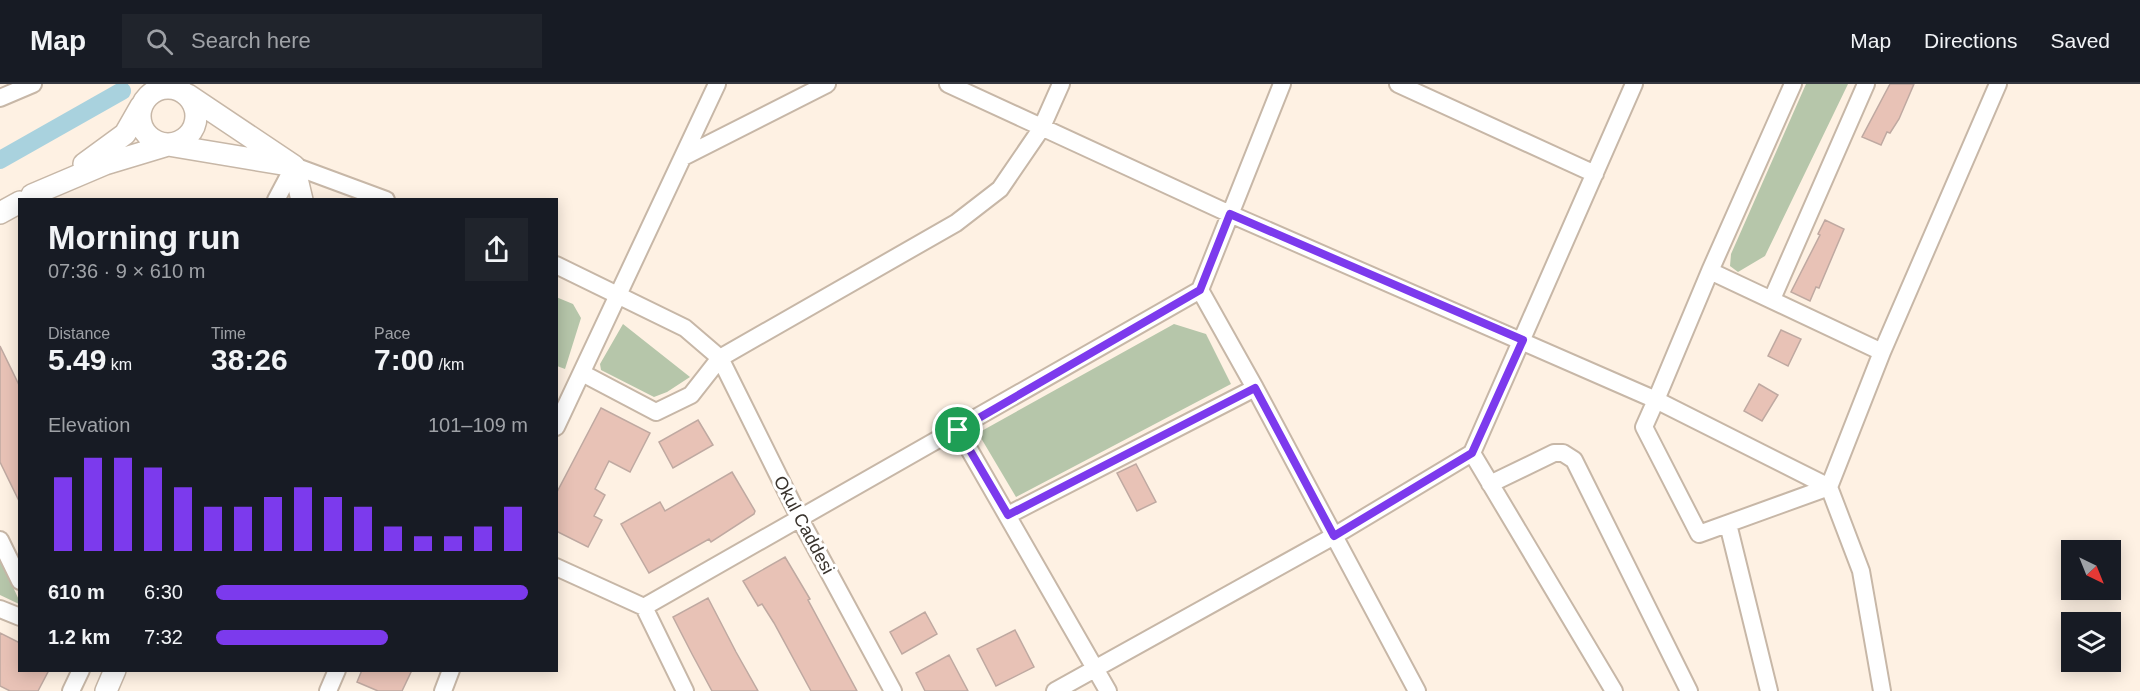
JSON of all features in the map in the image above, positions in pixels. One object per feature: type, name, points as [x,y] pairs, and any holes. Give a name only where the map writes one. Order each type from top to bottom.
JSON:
[{"type":"main road","points":[[144,84],[139,117],[145,133],[159,143],[294,166]]},
{"type":"main road","points":[[30,198],[105,164],[185,139],[196,123],[195,105],[180,87]]},
{"type":"main road","points":[[30,198],[102,153],[125,134],[144,100],[157,89],[180,87],[294,166],[302,198]]},
{"type":"main road","points":[[0,213],[18,204]]},
{"type":"main road","points":[[106,691],[114,672]]},
{"type":"street","points":[[0,98],[33,84]]},
{"type":"street","points":[[558,423],[620,295],[717,84]]},
{"type":"street","points":[[683,157],[827,84]]},
{"type":"street","points":[[948,84],[1041,129],[1230,214],[1656,400],[1829,487]]},
{"type":"street","points":[[582,373],[656,412],[676,405],[691,395],[720,358],[956,223],[1000,189],[1041,129],[1061,84]]},
{"type":"street","points":[[644,607],[1200,290],[1282,84]]},
{"type":"street","points":[[1398,84],[1595,174]]},
{"type":"street","points":[[1055,691],[1334,536],[1472,453],[1634,84]]},
{"type":"street","points":[[1792,84],[1644,427],[1699,534],[1829,487]]},
{"type":"street","points":[[1772,298],[1866,84]]},
{"type":"street","points":[[1882,691],[1861,571],[1829,487],[1882,352],[1998,84]]},
{"type":"street","points":[[277,198],[294,166],[381,198]]},
{"type":"street","points":[[558,266],[685,328],[720,358]]},
{"type":"street","points":[[1710,271],[1772,298],[1882,352]]},
{"type":"street","points":[[1200,290],[1417,691]]},
{"type":"street","name":"Okul Caddesi","points":[[720,358],[800,519],[893,691]]},
{"type":"street","points":[[1008,515],[1255,388]]},
{"type":"street","points":[[958,430],[1097,668],[1108,691]]},
{"type":"street","points":[[1472,453],[1614,691]]},
{"type":"street","points":[[1490,484],[1554,453],[1563,453],[1574,460],[1689,691]]},
{"type":"street","points":[[1728,524],[1768,691]]},
{"type":"street","points":[[0,540],[18,577]]},
{"type":"street","points":[[558,568],[644,607],[684,691]]},
{"type":"street","points":[[0,609],[18,616]]},
{"type":"street","points":[[71,691],[80,672]]},
{"type":"street","points":[[328,691],[337,672]]},
{"type":"street","points":[[443,691],[450,672]]},
{"type":"green space","points":[[1806,84],[1848,84],[1765,256],[1738,272],[1730,266],[1731,254]]},
{"type":"green space","points":[[558,298],[573,304],[581,318],[565,369],[558,366]]},
{"type":"green space","points":[[623,324],[690,377],[667,392],[654,397],[601,370],[600,364]]},
{"type":"green space","points":[[1174,324],[1206,334],[1231,384],[1016,497],[978,433]]},
{"type":"green space","points":[[0,559],[18,598],[18,604],[0,595]]},
{"type":"building","points":[[1890,84],[1914,84],[1899,119],[1890,133],[1887,132],[1881,145],[1862,137]]},
{"type":"building","points":[[1825,220],[1844,229],[1819,288],[1816,287],[1810,301],[1791,292],[1820,235],[1818,234]]},
{"type":"building","points":[[1781,330],[1801,339],[1788,366],[1768,356]]},
{"type":"building","points":[[0,346],[18,383],[18,499],[0,462]]},
{"type":"building","points":[[1759,384],[1778,395],[1762,421],[1744,411]]},
{"type":"building","points":[[601,408],[650,433],[630,472],[609,461],[595,489],[605,495],[594,516],[602,520],[588,547],[558,532],[558,490]]},
{"type":"building","points":[[698,420],[713,445],[673,468],[659,442]]},
{"type":"building","points":[[1136,464],[1156,502],[1137,511],[1117,473]]},
{"type":"building","points":[[732,472],[755,511],[754,514],[711,542],[709,539],[649,573],[621,524],[660,502],[665,511]]},
{"type":"building","points":[[785,557],[810,599],[808,600],[857,691],[811,691],[774,623],[762,604],[758,606],[743,581]]},
{"type":"building","points":[[708,598],[758,691],[712,691],[692,654],[673,617]]},
{"type":"building","points":[[925,612],[937,634],[902,654],[890,632]]},
{"type":"building","points":[[1015,630],[1034,667],[996,686],[977,649]]},
{"type":"building","points":[[0,633],[18,642],[18,672],[48,672],[38,691],[10,691],[0,686]]},
{"type":"building","points":[[949,655],[968,691],[925,691],[916,673]]},
{"type":"building","points":[[361,672],[411,672],[402,691],[378,691],[357,682]]},
{"type":"waterway","points":[[0,160],[122,91]]},
{"type":"route","points":[[1230,214],[1523,340],[1472,453],[1334,536],[1255,388],[1008,515],[958,430],[1200,290],[1230,214]]}]
